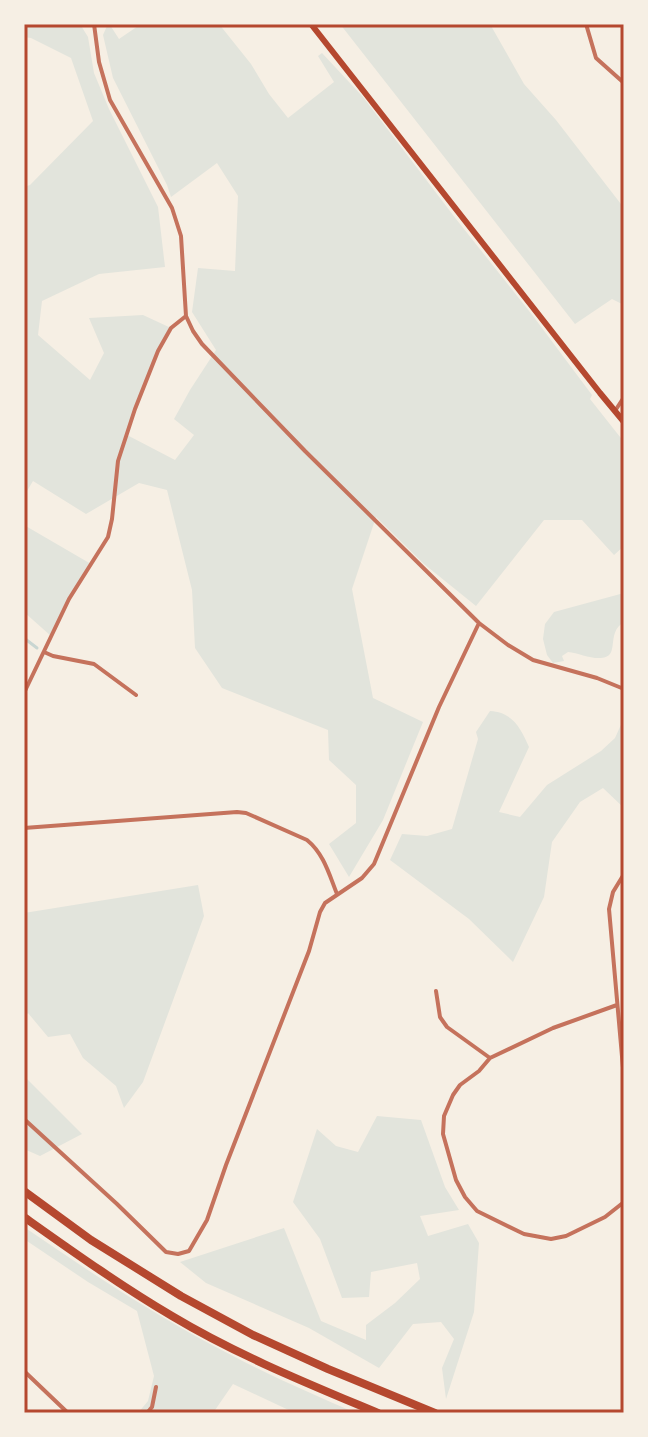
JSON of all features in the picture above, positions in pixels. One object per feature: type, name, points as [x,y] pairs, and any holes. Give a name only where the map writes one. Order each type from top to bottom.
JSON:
[{"type":"highway","points":[[24,1191],[91,1240],[181,1296],[253,1335],[435,1413]]},
{"type":"highway","points":[[24,1217],[88,1263],[174,1317],[245,1354],[378,1413]]},
{"type":"main road","points":[[311,24],[624,422]]},
{"type":"street","points":[[94,24],[99,62],[110,100],[177,221],[182,248],[186,316],[202,344],[479,623],[533,660],[624,689]]},
{"type":"street","points":[[586,24],[596,58],[624,83]]},
{"type":"street","points":[[24,693],[69,599],[108,537],[118,461],[135,409],[164,339],[171,328],[186,316]]},
{"type":"street","points":[[615,411],[624,397]]},
{"type":"street","points":[[24,1119],[166,1252],[178,1254],[189,1251],[207,1220],[309,951],[320,912],[325,903],[362,878],[374,864],[439,707],[479,623]]},
{"type":"street","points":[[44,652],[94,664],[136,695]]},
{"type":"street","points":[[24,896],[24,828],[237,812],[246,813],[307,840],[321,855],[337,894]]},
{"type":"street","points":[[624,874],[613,892],[609,909],[624,1079]]},
{"type":"street","points":[[436,991],[440,1017],[447,1027],[490,1058]]},
{"type":"street","points":[[617,1005],[553,1028],[490,1058],[453,1095],[444,1116],[443,1134],[456,1180],[465,1197],[477,1211],[524,1234],[551,1239],[566,1236],[605,1217],[624,1202]]},
{"type":"street","points":[[24,1371],[68,1413]]},
{"type":"street","points":[[147,1413],[152,1407],[156,1387]]},
{"type":"shaded area","points":[[24,24],[80,24],[88,37],[94,73],[109,109],[158,207],[165,267],[99,274],[42,301],[38,335],[90,380],[104,353],[89,318],[143,315],[171,328],[158,351],[127,435],[175,460],[194,435],[174,419],[216,350],[192,312],[198,268],[235,271],[238,196],[217,163],[171,197],[113,78],[103,35],[110,25],[119,39],[141,24],[219,24],[288,118],[334,82],[318,56],[322,53],[363,97],[533,316],[624,442],[624,546],[614,555],[582,520],[544,520],[476,606],[424,564],[376,517],[352,589],[373,698],[423,722],[383,820],[349,877],[329,844],[356,823],[356,785],[329,760],[328,730],[222,688],[195,648],[192,590],[167,490],[139,483],[86,514],[33,481],[24,496],[24,187],[30,185],[93,121],[71,58],[24,37]]},
{"type":"shaded area","points":[[340,24],[490,24],[524,84],[624,208],[624,305],[612,299],[575,324]]},
{"type":"shaded area","points":[[24,525],[91,564],[51,636],[24,612]]},
{"type":"shaded area","points":[[624,593],[624,622],[615,632],[607,657],[568,652],[562,656],[564,661],[553,663],[547,655],[543,639],[545,624],[554,612]]},
{"type":"shaded area","points":[[490,711],[510,718],[529,747],[499,812],[520,817],[547,785],[601,751],[615,738],[624,718],[624,808],[603,788],[580,802],[552,842],[544,897],[513,962],[469,919],[390,860],[402,834],[427,836],[452,829],[478,739],[476,732]]},
{"type":"shaded area","points":[[198,885],[204,916],[143,1082],[124,1108],[116,1086],[83,1058],[70,1034],[48,1037],[28,1013],[24,1019],[24,913]]},
{"type":"shaded area","points":[[24,1076],[82,1134],[40,1156],[24,1149]]},
{"type":"shaded area","points":[[377,1116],[421,1120],[445,1187],[459,1210],[420,1216],[428,1236],[468,1224],[479,1243],[474,1312],[446,1399],[442,1368],[454,1339],[441,1322],[413,1324],[379,1368],[309,1328],[206,1283],[180,1262],[284,1228],[321,1321],[366,1340],[366,1325],[420,1279],[417,1263],[371,1272],[369,1297],[342,1298],[320,1239],[293,1202],[317,1129],[336,1146],[358,1152]]},
{"type":"shaded area","points":[[24,1227],[179,1327],[263,1371],[356,1413],[295,1413],[233,1384],[213,1413],[138,1413],[148,1401],[154,1376],[137,1311],[24,1239]]},
{"type":"waterway","points":[[24,638],[37,648]]}]
